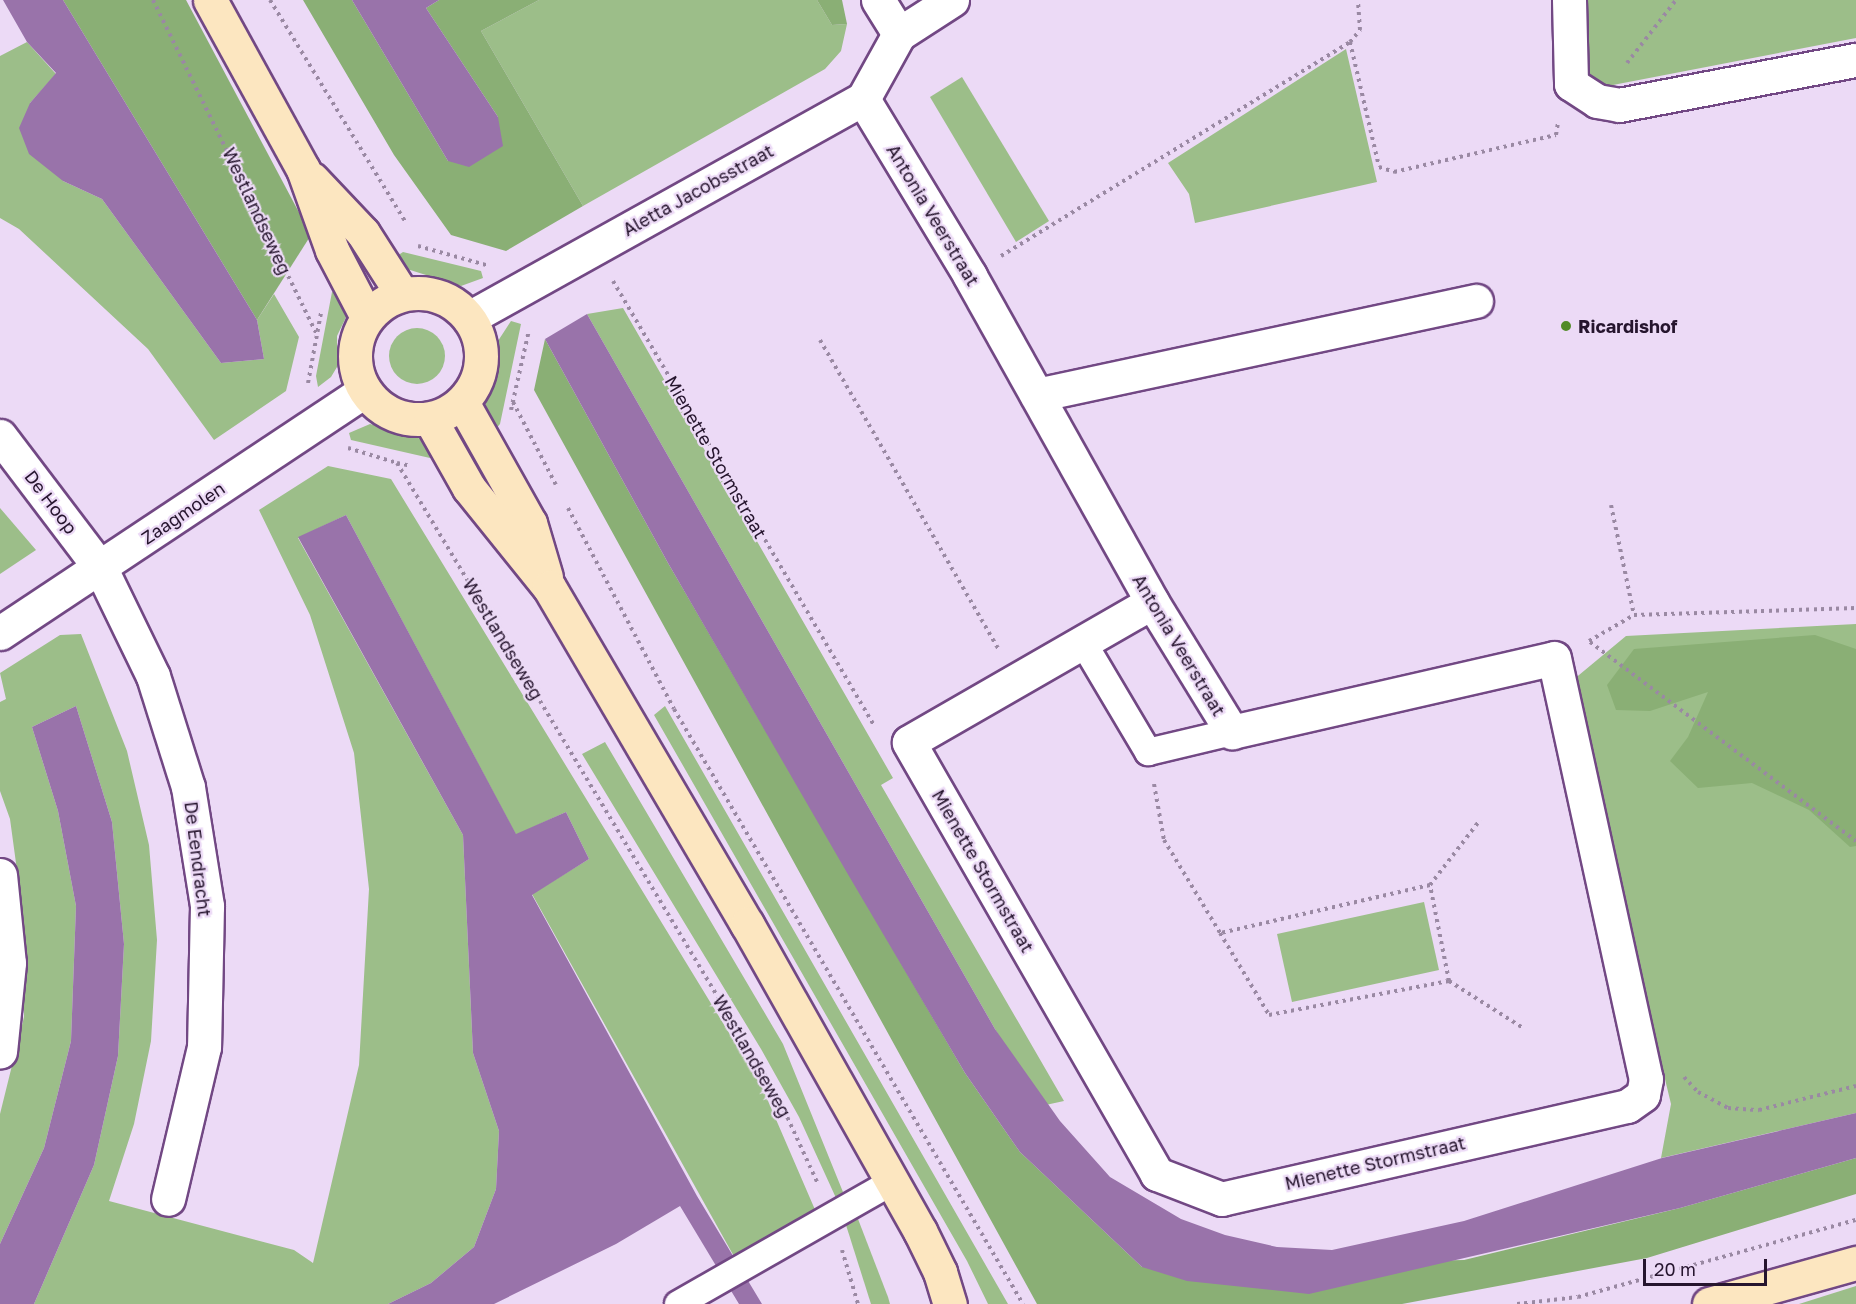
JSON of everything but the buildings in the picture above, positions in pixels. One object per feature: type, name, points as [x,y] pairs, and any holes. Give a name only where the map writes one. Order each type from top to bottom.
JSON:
[{"type":"street","points":[[210,0],[303,169],[332,250],[367,317]]},
{"type":"street","points":[[878,0],[898,34]]},
{"type":"street","points":[[863,99],[898,34],[952,0]]},
{"type":"street","points":[[1569,0],[1584,93],[1620,105],[1856,60]]},
{"type":"street","name":"Aletta Jacobsstraat","points":[[469,318],[863,99]]},
{"type":"street","name":"Antonia Veerstraat","points":[[863,99],[970,276],[1152,602],[1232,732],[1554,658]]},
{"type":"street","points":[[303,169],[363,233],[402,294]]},
{"type":"street","points":[[424,293],[446,298],[469,318],[482,352],[474,387],[462,402],[430,419],[415,420],[386,412],[364,391],[356,373],[354,353],[358,334],[367,317],[383,303],[402,294],[424,293]]},
{"type":"street","points":[[1036,395],[1476,301]]},
{"type":"street","name":"Zaagmolen","points":[[0,633],[101,569],[364,391]]},
{"type":"street","points":[[462,402],[530,523],[549,587]]},
{"type":"street","points":[[430,419],[469,488],[503,535],[549,587],[747,924],[892,1182],[940,1272],[950,1304]]},
{"type":"street","name":"De Hoop","points":[[0,436],[101,569]]},
{"type":"street","name":"De Eendracht","points":[[101,569],[153,676],[188,787],[207,906],[204,1047],[168,1199]]},
{"type":"street","points":[[909,742],[1084,644],[1152,602]]},
{"type":"street","points":[[1554,658],[1647,1079]]},
{"type":"street","name":"Mienette Stormstraat","points":[[909,742],[1157,1174],[1222,1199],[1627,1106],[1643,1095],[1647,1079]]},
{"type":"street","points":[[0,875],[9,963],[0,1052]]},
{"type":"street","points":[[1709,1304],[1856,1263]]},
{"type":"lane","points":[[1084,644],[1148,752],[1232,732]]},
{"type":"lane","points":[[678,1304],[734,1274],[832,1213],[892,1182]]},
{"type":"path","name":"Westlandseweg","points":[[153,0],[316,333],[307,391],[323,419],[349,448],[397,463],[778,1096],[832,1213],[858,1304]]},
{"type":"path","points":[[270,0],[409,228]]},
{"type":"path","points":[[970,276],[1350,42],[1360,30],[1358,0]]},
{"type":"path","points":[[1350,42],[1379,167],[1394,172],[1556,135],[1560,108],[1584,93],[1676,0]]},
{"type":"path","points":[[415,237],[421,246]]},
{"type":"path","name":"Mienette Stormstraat","points":[[594,248],[874,726],[909,742]]},
{"type":"path","points":[[820,340],[1017,680]]},
{"type":"path","points":[[513,402],[558,489]]},
{"type":"path","points":[[563,499],[674,709],[1023,1304]]},
{"type":"path","points":[[1611,505],[1634,615]]},
{"type":"path","points":[[1554,658],[1634,615],[1856,608]]},
{"type":"path","points":[[1589,641],[1856,841]]},
{"type":"path","points":[[1148,752],[1164,840],[1269,1015],[1449,981],[1523,1028]]},
{"type":"path","points":[[1220,933],[1430,885],[1480,820]]},
{"type":"path","points":[[1430,885],[1449,981]]},
{"type":"path","points":[[1647,1079],[1680,1074],[1698,1092],[1728,1108],[1759,1110],[1856,1086]]},
{"type":"path","points":[[1517,1304],[1578,1297],[1856,1220]]},
{"type":"green space","points":[[63,0],[186,0],[311,235],[257,320]]},
{"type":"green space","points":[[303,0],[352,0],[448,161],[498,117],[426,8],[439,0],[539,0],[481,31],[583,206],[506,251],[451,235],[394,155]]},
{"type":"green space","points":[[539,0],[817,0],[832,25],[847,24],[841,51],[825,69],[583,206],[481,31]]},
{"type":"green space","points":[[817,0],[842,0],[847,24],[832,25]]},
{"type":"green space","points":[[1588,0],[1856,0],[1856,38],[1587,90]]},
{"type":"green space","points":[[27,42],[56,74],[30,103],[63,181],[102,199],[221,363],[264,359],[257,320],[274,294],[299,337],[286,391],[214,440],[148,349],[19,229],[0,218],[0,56]]},
{"type":"green space","points":[[1346,49],[1377,182],[1195,223],[1189,194],[1168,163]]},
{"type":"green space","points":[[962,77],[1049,221],[1016,242],[930,97]]},
{"type":"green space","points":[[403,252],[481,271],[483,278],[461,286],[407,269],[397,256]]},
{"type":"green space","points":[[332,292],[341,293],[349,311],[337,336],[337,367],[331,377],[318,387],[316,376]]},
{"type":"green space","points":[[623,308],[893,778],[881,785],[1064,1101],[1041,1106],[587,314]]},
{"type":"green space","points":[[511,321],[521,324],[500,424],[494,431],[487,423],[485,400],[497,371],[496,344]]},
{"type":"green space","points":[[417,328],[428,330],[437,336],[443,345],[445,356],[443,367],[437,376],[428,382],[417,384],[406,382],[397,376],[391,367],[389,356],[391,345],[397,336],[406,330]]},
{"type":"green space","points":[[545,339],[668,563],[965,1073],[1020,1152],[1142,1267],[1464,1260],[1680,1208],[1856,1158],[1856,1194],[1647,1258],[1402,1304],[1037,1304],[534,390]]},
{"type":"green space","points":[[370,424],[425,440],[436,454],[430,458],[351,440],[349,433]]},
{"type":"green space","points":[[328,466],[391,479],[762,1087],[816,1212],[736,1260],[532,894],[589,859],[566,812],[516,835],[346,515],[298,538],[463,835],[473,1053],[499,1131],[496,1189],[474,1247],[431,1283],[388,1304],[34,1304],[94,1165],[118,1056],[124,944],[112,822],[76,706],[32,727],[58,811],[76,906],[71,1041],[44,1148],[0,1244],[0,1114],[24,1017],[24,922],[10,819],[0,791],[0,702],[6,699],[0,673],[60,635],[81,634],[127,751],[149,845],[157,940],[151,1041],[134,1124],[109,1201],[294,1250],[313,1263],[359,1065],[369,889],[354,753],[310,615],[259,510]]},
{"type":"green space","points":[[0,508],[36,550],[0,574]]},
{"type":"green space","points":[[1856,624],[1856,1113],[1661,1158],[1671,1104],[1586,753],[1573,680],[1626,636]]},
{"type":"green space","points":[[1815,635],[1856,649],[1856,846],[1850,847],[1809,810],[1752,783],[1698,788],[1670,761],[1688,737],[1708,692],[1650,711],[1616,710],[1607,685],[1634,649]]},
{"type":"green space","points":[[665,706],[1008,1304],[988,1304],[967,1261],[654,715]]},
{"type":"green space","points":[[605,742],[783,1044],[843,1192],[836,1198],[799,1117],[761,1049],[582,754]]},
{"type":"green space","points":[[1424,902],[1439,970],[1292,1002],[1277,934]]},
{"type":"green space","points":[[858,1219],[890,1304],[871,1304],[846,1225]]},
{"type":"green space","points":[[1856,1286],[1856,1304],[1799,1304]]},
{"type":"shaded area","points":[[3,0],[63,0],[257,320],[264,359],[221,363],[102,199],[63,181],[29,154],[19,128],[30,103],[56,73],[27,42]]},
{"type":"shaded area","points":[[352,0],[439,0],[426,8],[498,117],[503,146],[469,167],[448,161]]},
{"type":"shaded area","points":[[587,314],[995,1029],[1060,1121],[1110,1177],[1181,1219],[1225,1235],[1277,1247],[1332,1250],[1464,1221],[1662,1158],[1856,1113],[1856,1158],[1680,1208],[1309,1294],[1187,1281],[1142,1267],[1020,1152],[965,1073],[846,871],[668,563],[545,339]]},
{"type":"shaded area","points":[[346,515],[516,834],[566,812],[589,859],[532,895],[697,1196],[762,1304],[739,1304],[680,1206],[616,1244],[494,1304],[388,1304],[431,1283],[474,1247],[496,1189],[499,1131],[473,1053],[463,835],[298,537]]},
{"type":"shaded area","points":[[76,706],[112,822],[124,944],[118,1056],[94,1165],[34,1304],[0,1304],[0,1244],[44,1148],[71,1041],[76,906],[58,811],[32,727]]},
{"type":"place","name":"Ricardishof","points":[[1566,326]]}]
